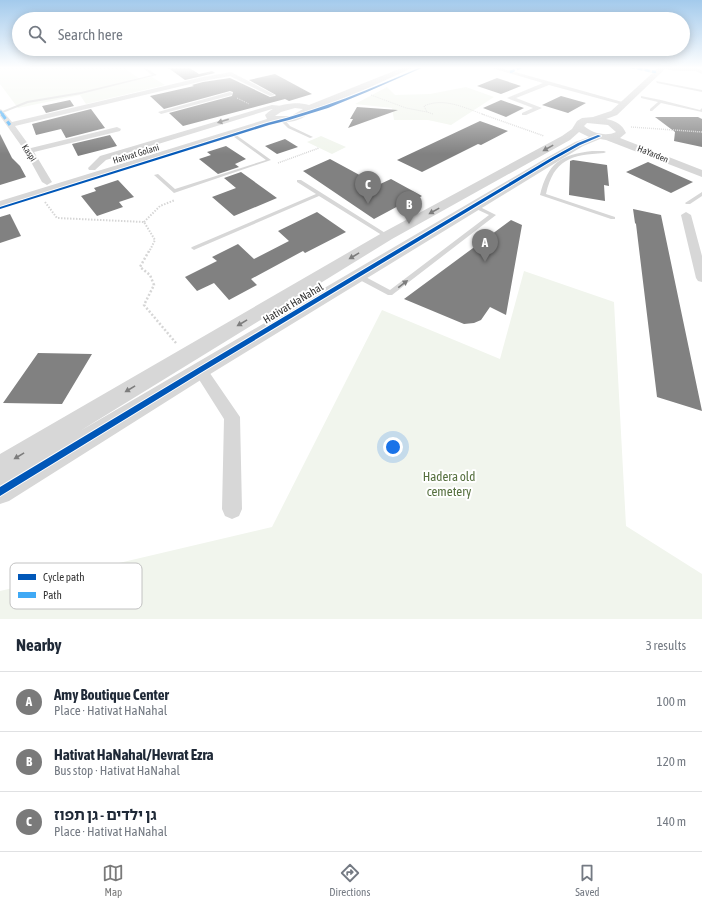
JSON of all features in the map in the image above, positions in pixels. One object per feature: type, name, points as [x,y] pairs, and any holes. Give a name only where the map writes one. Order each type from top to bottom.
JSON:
[{"type":"street","points":[[10,125],[132,96]]},
{"type":"street","points":[[162,112],[223,96]]},
{"type":"street","points":[[304,107],[330,96]]},
{"type":"street","points":[[304,107],[302,114],[277,118],[274,112],[283,108],[304,107],[344,96]]},
{"type":"street","points":[[515,96],[510,98],[539,108],[524,114]]},
{"type":"street","points":[[598,96],[623,103]]},
{"type":"street","points":[[593,120],[614,112],[632,96]]},
{"type":"street","points":[[619,129],[620,119],[642,97]]},
{"type":"street","name":"Hativat Golani","points":[[92,168],[103,158],[260,110],[272,107],[283,108]]},
{"type":"street","name":"Kaspi","points":[[1,112],[47,182]]},
{"type":"street","name":"Hativat Golani","points":[[0,205],[277,118]]},
{"type":"street","name":"Hativat Golani","points":[[0,196],[92,168],[277,118]]},
{"type":"street","name":"HaYarden","points":[[593,120],[606,122],[649,146],[702,167]]},
{"type":"street","name":"Hativat HaNahal","points":[[0,492],[387,236],[560,142],[575,131],[581,122],[593,120]]},
{"type":"street","name":"HaYarden","points":[[579,126],[586,132],[620,141],[702,174]]},
{"type":"street","points":[[28,151],[117,129]]},
{"type":"street","name":"Hativat HaNahal","points":[[0,467],[358,275],[474,206],[555,161],[579,144],[601,136],[614,136],[620,134],[619,129]]},
{"type":"street","points":[[686,215],[701,274]]},
{"type":"street","points":[[193,363],[232,417],[232,508]]},
{"type":"lane","points":[[1,112],[27,102],[64,96]]},
{"type":"lane","points":[[642,97],[701,111],[702,109]]},
{"type":"lane","points":[[651,110],[661,101]]},
{"type":"lane","points":[[277,118],[289,127],[311,137]]},
{"type":"lane","points":[[156,175],[174,192],[269,160],[231,133]]},
{"type":"lane","points":[[604,152],[577,154],[555,161],[542,195],[613,218]]},
{"type":"lane","points":[[299,181],[387,236]]},
{"type":"lane","points":[[194,248],[319,194]]},
{"type":"lane","points":[[688,203],[702,194]]},
{"type":"lane","points":[[358,275],[390,293],[493,215],[474,206]]},
{"type":"path","points":[[234,96],[260,110]]},
{"type":"path","points":[[374,96],[406,108],[433,114]]},
{"type":"path","points":[[427,112],[424,106],[433,102],[450,103],[560,142]]},
{"type":"path","points":[[619,129],[702,132]]},
{"type":"path","points":[[40,193],[40,196],[57,218],[144,222],[155,240],[140,267],[150,275],[154,286],[144,305],[193,363]]},
{"type":"green space","points":[[9,96],[76,96],[18,108]]},
{"type":"green space","points":[[81,96],[120,96],[86,104]]},
{"type":"green space","points":[[370,96],[494,97],[451,125],[428,120],[394,120],[392,108],[355,104]]},
{"type":"green space","points":[[321,136],[346,147],[332,154],[307,142]]},
{"type":"green space","name":"Hadera old cemetery","points":[[524,271],[614,302],[626,526],[702,574],[702,619],[0,619],[0,591],[10,589],[10,609],[142,609],[142,563],[119,563],[272,527],[382,310],[500,359]]},
{"type":"building","points":[[150,96],[212,96],[164,109]]},
{"type":"building","points":[[232,96],[306,96],[289,101],[285,99],[183,126],[169,113]]},
{"type":"building","points":[[561,96],[586,103],[568,113],[542,105]]},
{"type":"building","points":[[70,100],[74,106],[46,113],[42,106]]},
{"type":"building","points":[[501,100],[524,108],[506,117],[483,108]]},
{"type":"building","points":[[357,107],[398,110],[348,128],[353,119],[350,119]]},
{"type":"building","points":[[91,109],[105,128],[66,138],[61,129],[36,135],[32,124]]},
{"type":"building","points":[[655,117],[698,117],[702,119],[702,147],[674,141],[675,132]]},
{"type":"building","points":[[480,121],[508,131],[422,172],[397,160]]},
{"type":"building","points":[[0,134],[12,158],[20,166],[26,177],[0,185]]},
{"type":"building","points":[[110,135],[117,146],[78,156],[72,144]]},
{"type":"building","points":[[285,139],[298,147],[277,154],[265,146]]},
{"type":"building","points":[[226,146],[246,159],[235,164],[239,167],[218,174],[199,159],[211,155],[207,152]]},
{"type":"building","points":[[330,159],[378,185],[391,179],[422,196],[404,206],[402,204],[374,219],[303,171]]},
{"type":"building","points":[[573,160],[607,165],[609,186],[604,185],[605,201],[569,195],[570,161]]},
{"type":"building","points":[[648,162],[693,182],[671,193],[626,172]]},
{"type":"building","points":[[241,172],[277,198],[234,216],[212,197],[236,188],[224,178]]},
{"type":"building","points":[[118,180],[134,197],[119,202],[123,207],[97,216],[81,196],[96,191],[94,188]]},
{"type":"building","points":[[633,209],[661,215],[702,411],[657,397]]},
{"type":"building","points":[[317,212],[346,232],[305,253],[303,251],[251,279],[257,285],[229,300],[214,283],[197,291],[185,277],[217,261],[212,257],[238,244],[254,259],[289,241],[278,231]]},
{"type":"building","points":[[10,214],[21,236],[0,243],[0,217]]},
{"type":"building","points":[[511,220],[522,225],[506,315],[490,307],[481,320],[474,323],[464,324],[404,299]]},
{"type":"building","points":[[38,353],[92,354],[62,404],[3,403]]},
{"type":"marked path","points":[[0,111],[10,125]]},
{"type":"cycle path","points":[[0,208],[268,124],[308,114],[357,96]]},
{"type":"cycle path","points":[[0,492],[552,159],[579,144],[599,136]]},
{"type":"place","name":"גן ילדים - גן תפוז","points":[[368,204]]},
{"type":"place","name":"Hativat HaNahal/Hevrat Ezra","points":[[409,224]]},
{"type":"place","name":"Amy Boutique Center","points":[[485,262]]}]
